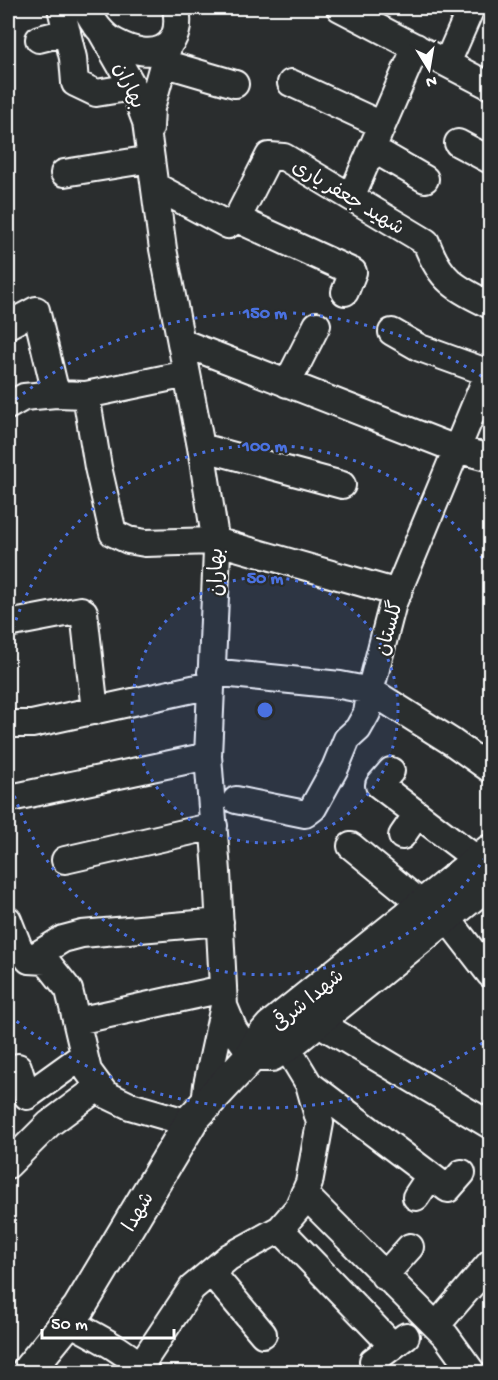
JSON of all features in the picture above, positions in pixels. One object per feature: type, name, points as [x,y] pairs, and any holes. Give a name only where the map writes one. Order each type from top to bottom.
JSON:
[{"type":"main road","name":"شهدا شرقی","points":[[434,911],[271,1027],[258,1042],[252,1055],[271,1055],[321,1020],[434,911],[487,864]]},
{"type":"main road","name":"شهدا","points":[[27,1372],[79,1308],[197,1114],[252,1055]]},
{"type":"street","name":"بهاران","points":[[86,8],[133,87],[146,122],[163,249],[201,447],[216,541],[208,756],[224,998]]},
{"type":"street","name":"بهاران","points":[[150,151],[151,108],[165,55],[177,34],[176,8]]},
{"type":"street","points":[[340,8],[490,86]]},
{"type":"street","points":[[447,63],[471,8]]},
{"type":"street","points":[[39,39],[64,20],[73,58],[75,83],[96,93],[133,87]]},
{"type":"street","points":[[101,31],[116,43],[141,51],[158,50],[235,84]]},
{"type":"street","points":[[351,197],[416,47]]},
{"type":"street","points":[[291,83],[377,137],[425,179]]},
{"type":"street","points":[[458,143],[490,160]]},
{"type":"street","points":[[64,173],[150,151]]},
{"type":"street","name":"شهید جعفر یاری","points":[[237,219],[269,156],[284,157],[426,242],[433,261],[444,278],[466,293],[490,304]]},
{"type":"street","points":[[154,186],[228,225],[237,219],[354,272],[345,292]]},
{"type":"street","points":[[8,325],[36,310],[56,394]]},
{"type":"street","points":[[287,384],[317,325]]},
{"type":"street","points":[[392,332],[420,348],[490,371]]},
{"type":"street","points":[[181,342],[456,449],[490,458]]},
{"type":"street","name":"گلستان","points":[[236,800],[305,814],[313,808],[335,768],[347,739],[358,729],[367,713],[393,603],[490,371]]},
{"type":"street","points":[[8,406],[24,397],[56,394],[86,395],[187,374]]},
{"type":"street","points":[[86,395],[113,533],[128,540],[145,543],[216,541],[398,593]]},
{"type":"street","points":[[201,447],[342,485]]},
{"type":"street","points":[[8,624],[81,610],[84,612],[95,711]]},
{"type":"street","points":[[8,724],[32,724],[95,711],[211,678],[340,685],[371,691],[490,769]]},
{"type":"street","points":[[15,797],[208,756]]},
{"type":"street","points":[[391,771],[379,785],[487,864]]},
{"type":"street","points":[[402,836],[417,814]]},
{"type":"street","points":[[65,860],[214,826]]},
{"type":"street","points":[[351,846],[434,911],[490,974]]},
{"type":"street","points":[[8,920],[18,948],[29,960],[46,961],[69,990],[88,1071],[105,1094],[130,1106],[197,1114],[207,1085],[224,998]]},
{"type":"street","points":[[29,960],[63,939],[82,934],[220,922]]},
{"type":"street","points":[[224,998],[234,1030],[252,1055]]},
{"type":"street","points":[[76,1021],[224,998]]},
{"type":"street","points":[[321,1020],[329,1029],[490,1125]]},
{"type":"street","points":[[68,1321],[111,1346],[141,1370],[192,1288],[229,1257],[280,1229],[298,1208],[309,1183],[320,1123],[309,1084],[286,1046]]},
{"type":"street","points":[[18,1067],[27,1096],[84,1054]]},
{"type":"street","points":[[309,1084],[423,1186],[448,1190],[462,1173]]},
{"type":"street","points":[[8,1165],[49,1124],[99,1087]]},
{"type":"street","points":[[304,1194],[446,1336],[472,1372]]},
{"type":"street","points":[[280,1229],[400,1341],[373,1361]]},
{"type":"street","points":[[384,1276],[410,1247]]},
{"type":"street","points":[[436,1326],[490,1263]]},
{"type":"street","points":[[212,1272],[263,1334]]}]
